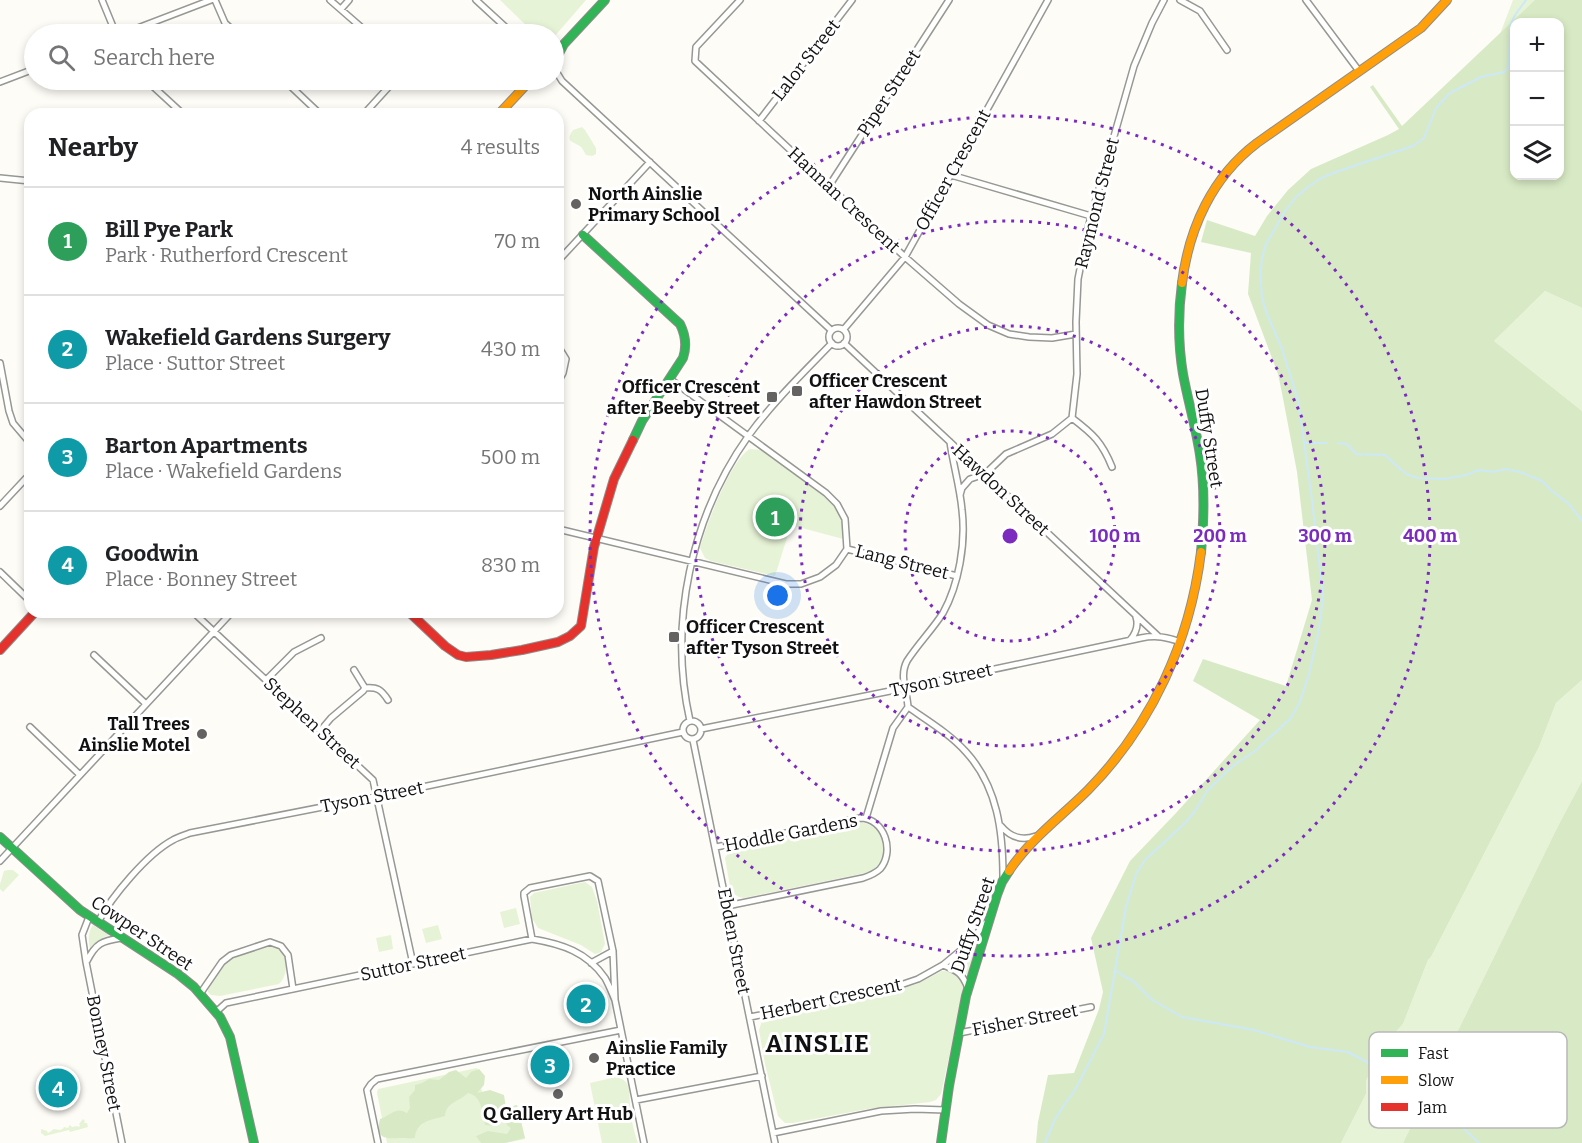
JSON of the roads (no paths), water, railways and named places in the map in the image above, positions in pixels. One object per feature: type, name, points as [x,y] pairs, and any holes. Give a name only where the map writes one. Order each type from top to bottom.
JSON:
[{"type":"street","points":[[102,0],[112,24]]},
{"type":"street","points":[[149,24],[213,0],[226,24]]},
{"type":"street","points":[[330,0],[358,24]]},
{"type":"street","points":[[341,9],[349,0]]},
{"type":"street","points":[[476,0],[502,24]]},
{"type":"street","points":[[564,44],[605,0]]},
{"type":"street","name":"Hannan Crescent","points":[[740,0],[696,47],[695,61],[905,257],[959,304],[988,325],[1009,334],[1029,337],[1053,338],[1076,334]]},
{"type":"street","name":"Lalor Street","points":[[759,120],[852,0]]},
{"type":"street","name":"Piper Street","points":[[829,186],[949,0]]},
{"type":"street","name":"Officer Crescent","points":[[844,329],[905,257],[1048,0]]},
{"type":"street","name":"Raymond Street","points":[[1072,418],[1077,374],[1078,279],[1091,216],[1134,66],[1164,0]]},
{"type":"street","points":[[1180,0],[1200,12],[1227,50]]},
{"type":"street","points":[[1306,0],[1359,71]]},
{"type":"street","name":"Duffy Street","points":[[941,1143],[950,1074],[968,988],[1003,879],[1036,836],[1089,789],[1123,749],[1166,676],[1192,607],[1202,538],[1203,481],[1195,423],[1184,374],[1179,323],[1180,294],[1194,230],[1207,200],[1225,173],[1257,142],[1421,28],[1447,0]]},
{"type":"street","points":[[0,82],[24,73]]},
{"type":"street","points":[[564,83],[831,330]]},
{"type":"street","points":[[158,90],[177,108]]},
{"type":"street","points":[[295,90],[314,108]]},
{"type":"street","points":[[369,108],[386,90]]},
{"type":"street","points":[[504,108],[521,90]]},
{"type":"street","points":[[564,255],[650,162]]},
{"type":"street","points":[[951,175],[1091,216]]},
{"type":"street","points":[[0,178],[24,180]]},
{"type":"street","points":[[415,618],[448,649],[460,657],[475,658],[558,642],[581,627],[596,538],[614,479],[642,422],[686,350],[686,337],[680,324],[583,234]]},
{"type":"street","points":[[837,327],[844,329],[847,336],[844,343],[838,346],[831,343],[829,336],[831,330],[837,327]]},
{"type":"street","points":[[690,721],[683,671],[682,622],[689,561],[711,504],[748,436],[831,343]]},
{"type":"street","name":"Hawdon Street","points":[[844,343],[1158,636]]},
{"type":"street","points":[[564,355],[567,359],[564,370]]},
{"type":"street","points":[[0,363],[9,411],[13,423],[24,436]]},
{"type":"street","points":[[564,530],[786,584],[801,584],[820,577],[836,565],[847,549],[845,519],[837,504],[826,493],[670,379]]},
{"type":"street","points":[[960,495],[968,480],[985,474],[1006,454],[1052,434],[1072,418],[1093,434],[1103,447],[1112,467]]},
{"type":"street","points":[[950,442],[963,511],[961,560],[944,610],[904,666],[903,677],[908,707],[950,737],[967,753],[988,787],[996,806],[1000,825],[1003,879]]},
{"type":"street","points":[[0,506],[24,480]]},
{"type":"street","name":"Lang Street","points":[[847,549],[957,576]]},
{"type":"street","points":[[0,572],[24,595]]},
{"type":"street","points":[[1130,640],[1137,627],[1136,615]]},
{"type":"street","points":[[0,650],[29,618]]},
{"type":"street","name":"Stephen Street","points":[[200,618],[373,780],[413,964]]},
{"type":"street","points":[[0,861],[226,618]]},
{"type":"street","name":"Tyson Street","points":[[701,729],[1130,640],[1158,636],[1180,642]]},
{"type":"street","points":[[266,680],[294,652],[321,638]]},
{"type":"street","points":[[94,655],[146,704]]},
{"type":"street","points":[[354,670],[364,688]]},
{"type":"street","points":[[364,688],[379,688],[388,700]]},
{"type":"street","points":[[320,730],[364,688]]},
{"type":"street","name":"Hoddle Gardens","points":[[866,818],[894,728],[908,707]]},
{"type":"street","points":[[690,721],[696,722],[701,729],[700,736],[693,740],[687,738],[683,732],[690,721]]},
{"type":"street","points":[[30,727],[80,775]]},
{"type":"street","name":"Tyson Street","points":[[98,922],[138,869],[161,847],[190,833],[683,732]]},
{"type":"street","name":"Ebden Street","points":[[693,740],[775,1143]]},
{"type":"street","name":"Hoddle Gardens","points":[[716,847],[866,818],[882,831],[887,844],[883,865],[876,872],[863,878],[727,906]]},
{"type":"street","points":[[1000,825],[1014,837],[1022,839],[1036,836]]},
{"type":"street","name":"Cowper Street","points":[[0,837],[89,917],[178,974],[194,987],[216,1012],[230,1037],[254,1143]]},
{"type":"street","points":[[532,939],[524,896],[530,888],[590,876],[598,881],[613,951],[615,1000],[644,1143]]},
{"type":"street","name":"Bonney Street","points":[[89,917],[82,935],[122,1143]]},
{"type":"street","name":"Herbert Crescent","points":[[750,1017],[901,986],[943,965],[966,946],[990,919]]},
{"type":"street","points":[[86,962],[92,950],[99,943],[121,938]]},
{"type":"street","name":"Suttor Street","points":[[216,1012],[226,1003],[532,939],[556,943],[576,951],[605,979],[615,1000]]},
{"type":"street","points":[[200,993],[222,962],[231,956],[270,942],[280,946],[288,955],[293,989]]},
{"type":"street","points":[[591,963],[613,951]]},
{"type":"street","points":[[943,965],[959,972],[968,988]]},
{"type":"street","name":"Fisher Street","points":[[959,1033],[1091,1007]]},
{"type":"street","points":[[378,1143],[367,1090],[377,1079],[621,1030]]},
{"type":"street","points":[[636,1100],[762,1076]]},
{"type":"street","points":[[773,1133],[881,1112],[915,1109],[945,1110]]},
{"type":"waterway","points":[[1045,1143],[1054,1121],[1075,1090],[1104,1034],[1126,907],[1136,874],[1145,860],[1185,823],[1207,791],[1234,765],[1255,751],[1290,719],[1299,704],[1309,674],[1319,629],[1323,596],[1298,400],[1262,297],[1260,275],[1265,246],[1285,211],[1308,187],[1336,172],[1413,146],[1424,138],[1436,108],[1450,93],[1481,77],[1504,72],[1509,67],[1510,26],[1526,0]]},
{"type":"waterway","points":[[1306,443],[1327,443]]},
{"type":"waterway","points":[[1338,443],[1347,444],[1356,454],[1385,455],[1406,474],[1418,478],[1445,479],[1479,470],[1493,472],[1506,469],[1520,472],[1542,481],[1569,504],[1582,521]]},
{"type":"waterway","points":[[1117,971],[1132,980],[1151,999],[1182,1017],[1254,1030],[1310,1047],[1348,1052],[1369,1063]]},
{"type":"waterway","points":[[1463,1128],[1479,1143]]},
{"type":"place","name":"North Ainslie Primary School","points":[[576,204]]},
{"type":"place","name":"Officer Crescent after Hawdon Street","points":[[797,391]]},
{"type":"place","name":"Officer Crescent after Beeby Street","points":[[772,397]]},
{"type":"place","name":"Bill Pye Park","points":[[775,517]]},
{"type":"place","name":"Officer Crescent after Tyson Street","points":[[674,637]]},
{"type":"place","name":"Tall Trees Ainslie Motel","points":[[202,734]]},
{"type":"place","name":"Wakefield Gardens Surgery","points":[[586,1004]]},
{"type":"place","name":"Ainslie Family Practice","points":[[594,1058]]},
{"type":"place","name":"Barton Apartments","points":[[550,1065]]},
{"type":"place","name":"Goodwin","points":[[58,1088]]},
{"type":"place","name":"Q Gallery Art Hub","points":[[558,1094]]},
{"type":"district","name":"AINSLIE","points":[[818,1044]]}]
